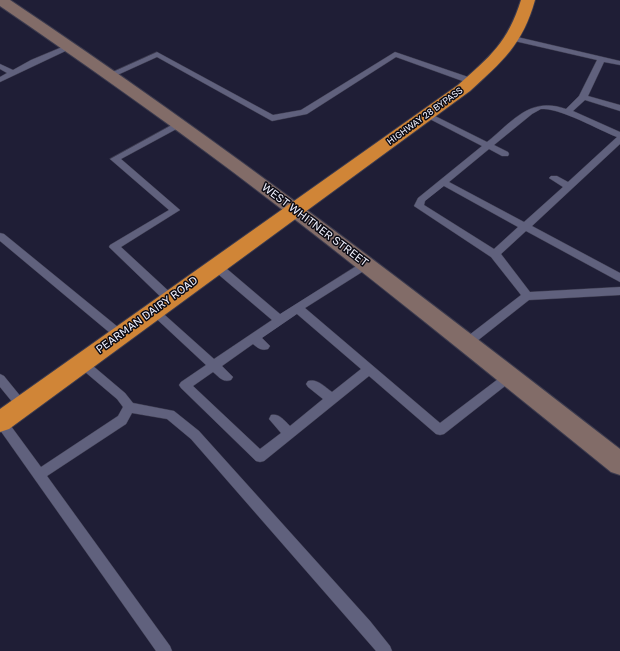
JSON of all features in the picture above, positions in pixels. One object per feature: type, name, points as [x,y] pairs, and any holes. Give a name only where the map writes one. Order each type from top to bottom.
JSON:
[{"type":"highway","name":"HIGHWAY 28 BYPASS","points":[[295,208],[426,115],[471,81],[494,61],[513,38],[520,24],[528,0]]},
{"type":"highway","name":"PEARMAN DAIRY ROAD","points":[[0,422],[295,208]]},
{"type":"main road","name":"WEST WHITNER STREET","points":[[0,0],[110,75],[295,208],[468,342],[620,464]]},
{"type":"lane","points":[[513,38],[620,63]]},
{"type":"lane","points":[[0,80],[12,73],[70,47]]},
{"type":"lane","points":[[110,75],[157,54],[272,118],[304,112],[395,54],[471,81]]},
{"type":"lane","points":[[567,112],[583,97],[602,59]]},
{"type":"lane","points":[[0,66],[12,73]]},
{"type":"lane","points":[[583,97],[620,108]]},
{"type":"lane","points":[[527,296],[495,254],[419,206],[421,200],[529,112],[539,106],[554,107],[620,135]]},
{"type":"lane","points":[[426,115],[505,154]]},
{"type":"lane","points":[[179,124],[115,159],[175,210],[114,247],[213,366],[227,378]]},
{"type":"lane","points":[[495,254],[620,139]]},
{"type":"lane","points":[[554,178],[569,186]]},
{"type":"lane","points":[[443,182],[620,278]]},
{"type":"lane","points":[[0,236],[120,335]]},
{"type":"lane","points":[[366,264],[297,308],[185,385],[260,457],[369,369]]},
{"type":"lane","points":[[216,266],[280,320]]},
{"type":"lane","points":[[468,342],[527,296],[620,291]]},
{"type":"lane","points":[[297,308],[440,430],[510,376]]},
{"type":"lane","points":[[254,338],[264,346]]},
{"type":"lane","points":[[82,363],[121,396],[130,407],[170,415],[195,435],[365,626],[385,651]]},
{"type":"lane","points":[[0,379],[22,406]]},
{"type":"lane","points":[[312,384],[332,399]]},
{"type":"lane","points":[[39,475],[122,420],[130,407]]},
{"type":"lane","points":[[275,419],[290,433]]},
{"type":"lane","points":[[0,422],[165,651]]}]
